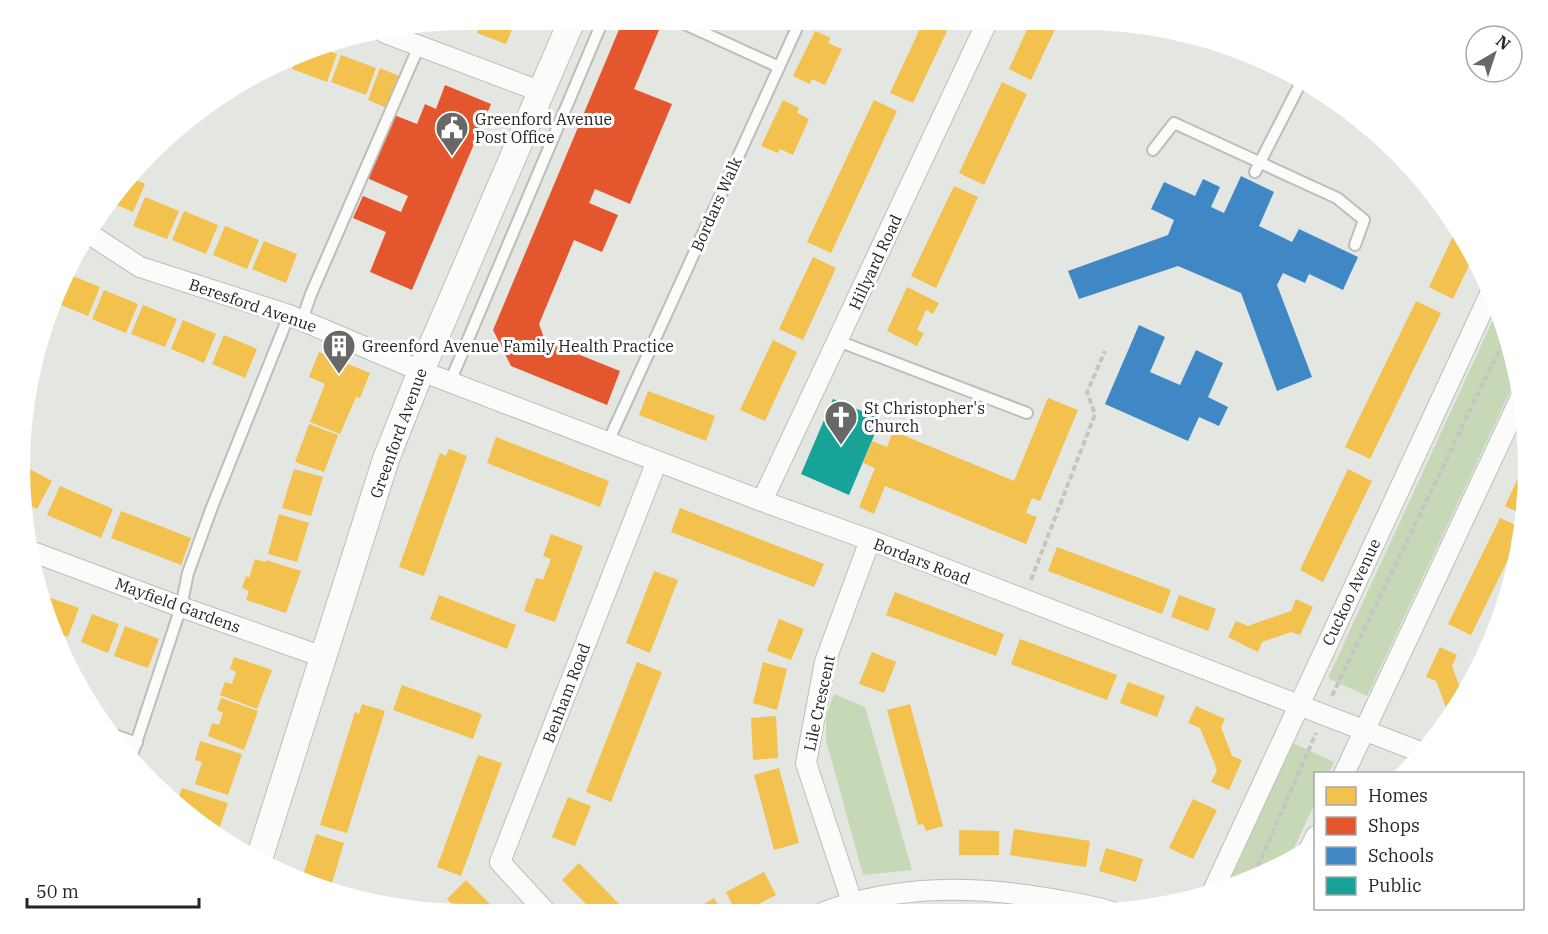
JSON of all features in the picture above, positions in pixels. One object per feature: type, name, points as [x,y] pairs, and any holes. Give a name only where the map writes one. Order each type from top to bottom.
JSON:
[{"type":"street","name":"Greenford Avenue","points":[[261,852],[386,459],[421,371],[568,30]]},
{"type":"street","name":"Hillyard Road","points":[[762,501],[983,30]]},
{"type":"street","points":[[398,36],[419,46],[542,92]]},
{"type":"street","name":"Beresford Avenue","points":[[95,238],[140,267],[295,317],[421,371]]},
{"type":"street","name":"Cuckoo Avenue","points":[[1217,882],[1486,303]]},
{"type":"street","name":"Bordars Road","points":[[421,371],[870,540],[1414,750]]},
{"type":"street","points":[[1345,772],[1514,412]]},
{"type":"street","name":"Benham Road","points":[[539,904],[500,862],[657,461]]},
{"type":"street","name":"Lile Crescent","points":[[852,902],[806,763],[825,662],[870,540]]},
{"type":"street","name":"Mayfield Gardens","points":[[39,554],[323,657]]},
{"type":"street","points":[[846,904],[930,889],[1008,892],[1081,904]]},
{"type":"lane","points":[[450,382],[599,30]]},
{"type":"lane","points":[[698,30],[778,67]]},
{"type":"lane","name":"Bordars Walk","points":[[608,442],[796,30]]},
{"type":"lane","points":[[134,750],[181,607],[184,585],[212,507],[295,317],[311,294],[419,46]]},
{"type":"lane","points":[[1258,167],[1298,88]]},
{"type":"lane","points":[[1153,150],[1174,123],[1258,167],[1337,198],[1364,220],[1355,245]]},
{"type":"lane","points":[[838,340],[1027,413]]},
{"type":"lane","points":[[124,738],[137,743]]},
{"type":"path","name":"Cuckoo Avenue","points":[[1331,698],[1501,347]]},
{"type":"path","points":[[1023,600],[1095,414],[1087,392],[1105,351]]},
{"type":"path","points":[[1258,867],[1317,730]]},
{"type":"green space","points":[[1493,321],[1511,390],[1367,696],[1328,678]]},
{"type":"green space","points":[[834,694],[865,707],[912,870],[863,875],[826,740],[826,716]]},
{"type":"green space","points":[[1293,743],[1334,762],[1329,772],[1314,772],[1314,805],[1294,848],[1232,877]]},
{"type":"building: Homes","points":[[478,30],[512,30],[506,44],[477,33]]},
{"type":"building: Homes","points":[[919,30],[947,31],[913,103],[890,93]]},
{"type":"building: Homes","points":[[1027,30],[1055,30],[1031,80],[1009,69]]},
{"type":"building: Homes","points":[[815,31],[831,38],[828,43],[842,49],[825,85],[812,79],[810,84],[793,76]]},
{"type":"building: Homes","points":[[327,53],[337,54],[327,82],[292,69],[300,63]]},
{"type":"building: Homes","points":[[341,55],[376,68],[366,95],[331,82]]},
{"type":"building: Homes","points":[[380,68],[399,76],[387,108],[368,100]]},
{"type":"building: Homes","points":[[1002,82],[1027,94],[984,185],[959,173]]},
{"type":"building: Homes","points":[[783,100],[799,108],[797,113],[809,119],[793,155],[780,149],[778,153],[761,146]]},
{"type":"building: Homes","points":[[874,100],[897,111],[831,253],[807,242]]},
{"type":"building: Homes","points":[[137,180],[145,184],[133,212],[117,205]]},
{"type":"building: Homes","points":[[954,186],[978,197],[936,288],[911,276]]},
{"type":"building: Homes","points":[[145,197],[179,211],[167,239],[133,226]]},
{"type":"building: Homes","points":[[184,211],[218,225],[206,254],[172,240]]},
{"type":"building: Homes","points":[[225,226],[259,240],[247,269],[213,255]]},
{"type":"building: Homes","points":[[1452,238],[1469,266],[1453,299],[1429,287]]},
{"type":"building: Homes","points":[[264,241],[297,254],[286,283],[252,269]]},
{"type":"building: Homes","points":[[813,257],[836,268],[803,340],[779,329]]},
{"type":"building: Homes","points":[[74,276],[100,287],[88,316],[61,305]]},
{"type":"building: Homes","points":[[907,287],[939,303],[933,314],[926,310],[917,330],[924,333],[917,346],[887,331]]},
{"type":"building: Homes","points":[[104,290],[138,304],[126,333],[92,319]]},
{"type":"building: Homes","points":[[1416,301],[1441,313],[1370,459],[1345,447]]},
{"type":"building: Homes","points":[[143,305],[177,319],[165,347],[131,334]]},
{"type":"building: Homes","points":[[183,320],[216,334],[204,363],[171,349]]},
{"type":"building: Homes","points":[[224,335],[257,349],[245,378],[212,364]]},
{"type":"building: Homes","points":[[773,340],[797,352],[765,421],[740,410]]},
{"type":"building: Homes","points":[[319,352],[370,373],[360,398],[356,397],[340,434],[310,422],[325,384],[309,377]]},
{"type":"building: Homes","points":[[648,391],[715,416],[706,441],[639,415]]},
{"type":"building: Homes","points":[[1048,398],[1078,410],[1040,501],[1032,498],[1026,513],[1037,517],[1026,544],[885,486],[874,514],[859,507],[875,468],[863,463],[872,441],[887,447],[893,431],[1014,481]]},
{"type":"building: Homes","points":[[309,424],[338,435],[324,472],[295,462]]},
{"type":"building: Homes","points":[[496,437],[609,481],[600,507],[487,463]]},
{"type":"building: Homes","points":[[449,449],[467,456],[424,576],[399,567],[440,453],[446,456]]},
{"type":"building: Homes","points":[[30,469],[52,481],[37,509],[32,507]]},
{"type":"building: Homes","points":[[294,469],[323,477],[311,516],[282,508]]},
{"type":"building: Homes","points":[[1348,469],[1372,481],[1323,582],[1300,570]]},
{"type":"building: Homes","points":[[1518,479],[1515,511],[1505,506]]},
{"type":"building: Homes","points":[[60,486],[113,509],[101,538],[47,515]]},
{"type":"building: Homes","points":[[680,508],[824,564],[814,587],[671,532]]},
{"type":"building: Homes","points":[[121,511],[191,538],[181,565],[111,538]]},
{"type":"building: Homes","points":[[279,514],[309,523],[297,562],[268,554]]},
{"type":"building: Homes","points":[[1500,518],[1514,524],[1508,559],[1471,635],[1448,624]]},
{"type":"building: Homes","points":[[551,534],[583,546],[555,622],[524,611],[536,578],[543,580],[551,559],[543,556]]},
{"type":"building: Homes","points":[[1057,547],[1171,590],[1162,614],[1048,571]]},
{"type":"building: Homes","points":[[255,559],[265,562],[266,560],[301,571],[286,613],[246,600],[249,591],[242,588],[246,576],[249,578]]},
{"type":"building: Homes","points":[[654,571],[678,580],[650,653],[626,643]]},
{"type":"building: Homes","points":[[895,592],[1004,634],[996,656],[886,615]]},
{"type":"building: Homes","points":[[439,595],[516,625],[507,649],[430,619]]},
{"type":"building: Homes","points":[[1179,595],[1216,609],[1208,631],[1171,617]]},
{"type":"building: Homes","points":[[50,598],[79,608],[68,637],[63,634]]},
{"type":"building: Homes","points":[[1296,599],[1313,607],[1300,635],[1291,632],[1262,642],[1258,652],[1228,637],[1236,621],[1248,626],[1291,611]]},
{"type":"building: Homes","points":[[92,614],[119,624],[108,653],[81,642]]},
{"type":"building: Homes","points":[[779,619],[804,629],[791,660],[767,651]]},
{"type":"building: Homes","points":[[125,626],[159,639],[148,668],[114,656]]},
{"type":"building: Homes","points":[[1020,639],[1117,675],[1107,700],[1011,664]]},
{"type":"building: Homes","points":[[1440,647],[1457,655],[1452,666],[1459,686],[1446,707],[1436,681],[1426,677]]},
{"type":"building: Homes","points":[[872,652],[896,662],[884,693],[859,684]]},
{"type":"building: Homes","points":[[234,657],[272,670],[257,709],[220,695],[225,682],[232,684],[236,672],[230,669]]},
{"type":"building: Homes","points":[[637,662],[662,672],[611,802],[586,792]]},
{"type":"building: Homes","points":[[763,662],[787,669],[777,710],[753,703]]},
{"type":"building: Homes","points":[[1128,682],[1165,696],[1157,717],[1120,703]]},
{"type":"building: Homes","points":[[402,685],[482,714],[473,739],[393,710]]},
{"type":"building: Homes","points":[[221,698],[258,711],[244,750],[208,736],[212,723],[219,725],[223,713],[217,710]]},
{"type":"building: Homes","points":[[362,704],[385,711],[347,833],[320,825],[355,712],[359,714]]},
{"type":"building: Homes","points":[[910,704],[943,826],[926,831],[923,824],[918,825],[887,710]]},
{"type":"building: Homes","points":[[1196,706],[1225,719],[1221,727],[1232,756],[1242,760],[1229,790],[1211,782],[1217,771],[1214,762],[1200,728],[1188,723]]},
{"type":"building: Homes","points":[[776,716],[778,758],[753,760],[751,718]]},
{"type":"building: Homes","points":[[200,741],[242,754],[228,795],[195,784],[202,762],[195,760]]},
{"type":"building: Homes","points":[[478,755],[502,763],[461,876],[437,867]]},
{"type":"building: Homes","points":[[779,768],[799,843],[774,850],[754,775]]},
{"type":"building: Homes","points":[[182,788],[228,803],[220,827],[201,814],[179,796]]},
{"type":"building: Homes","points":[[568,797],[591,806],[575,846],[552,837]]},
{"type":"building: Homes","points":[[1193,799],[1217,810],[1193,859],[1169,848]]},
{"type":"building: Homes","points":[[1014,829],[1090,841],[1086,867],[1010,855]]},
{"type":"building: Homes","points":[[959,830],[999,831],[999,855],[959,855]]},
{"type":"building: Homes","points":[[316,834],[344,843],[332,883],[304,872]]},
{"type":"building: Homes","points":[[1106,848],[1143,859],[1136,882],[1099,871]]},
{"type":"building: Homes","points":[[579,863],[619,904],[586,904],[562,880]]},
{"type":"building: Homes","points":[[764,872],[776,895],[759,904],[732,904],[726,892]]},
{"type":"building: Homes","points":[[466,880],[490,904],[451,903],[447,899]]},
{"type":"building: Homes","points":[[714,898],[718,904],[704,904]]},
{"type":"building: Shops","points":[[619,30],[659,30],[634,89],[672,104],[630,204],[595,189],[589,203],[618,215],[602,252],[574,240],[539,324],[545,341],[620,371],[607,405],[511,366],[493,330]]},
{"type":"building: Shops","points":[[445,85],[491,104],[412,290],[370,272],[386,232],[353,218],[363,196],[401,212],[408,196],[367,178],[394,115],[417,124],[425,104],[436,109]]},
{"type":"building: Schools","points":[[1241,176],[1274,192],[1259,226],[1292,242],[1299,229],[1358,257],[1343,290],[1309,274],[1305,283],[1283,273],[1277,285],[1312,377],[1277,391],[1241,293],[1178,266],[1079,299],[1068,271],[1168,235],[1174,220],[1151,209],[1164,182],[1195,196],[1203,179],[1220,187],[1211,207],[1224,213]]},
{"type":"building: Schools","points":[[1139,325],[1165,337],[1150,372],[1180,385],[1196,350],[1223,363],[1208,397],[1228,407],[1219,426],[1199,417],[1188,441],[1105,404]]},
{"type":"building: Public","name":"St Christopher's Church","points":[[833,399],[881,419],[849,495],[801,474]]},
{"type":"place","name":"Greenford Avenue Post Office","points":[[452,157]]},
{"type":"place","name":"Greenford Avenue Family Health Practice","points":[[339,375]]},
{"type":"place","name":"St Christopher's Church","points":[[841,446]]}]
